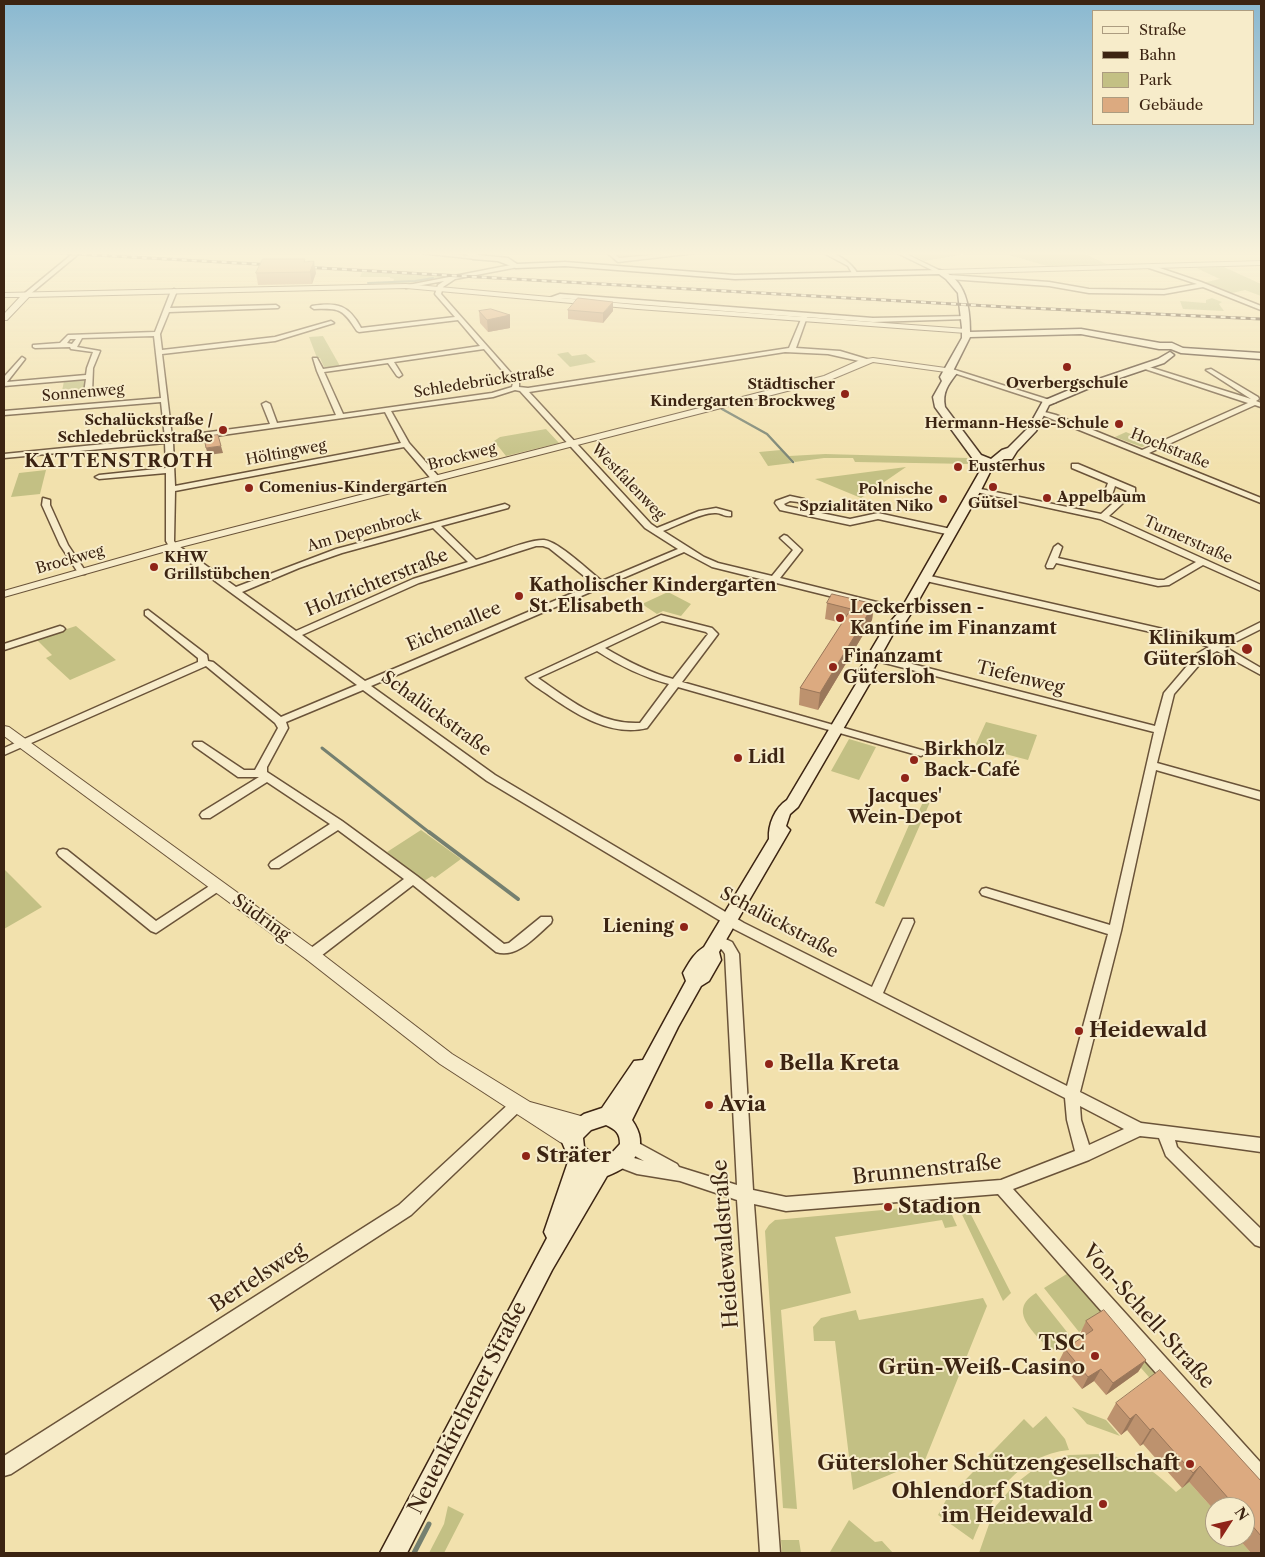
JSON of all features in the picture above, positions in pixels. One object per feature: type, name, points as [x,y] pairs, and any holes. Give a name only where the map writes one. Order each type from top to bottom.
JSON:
[{"type":"main road","points":[[966,324],[966,333],[938,397],[940,407],[977,457],[994,465]]},
{"type":"main road","points":[[966,333],[1003,334],[1070,331],[1101,334],[1130,340],[1162,351],[1261,356]]},
{"type":"main road","points":[[614,1119],[695,981],[703,976],[712,960],[713,946],[776,838],[791,817],[794,808],[793,803],[866,679],[874,673],[877,658],[897,632],[899,628],[897,624],[926,578],[982,478],[994,465],[1012,453],[1012,450],[1032,429],[1041,413],[1052,405],[1052,402],[1084,388],[1146,366],[1162,351],[1172,346],[1181,351]]},
{"type":"main road","points":[[590,1119],[614,1119],[631,1134],[618,1158],[594,1166],[579,1141],[590,1119]]},
{"type":"main road","name":"Neuenkirchener Straße","points":[[544,1264],[579,1141]]},
{"type":"main road","name":"Neuenkirchener Straße","points":[[393,1553],[544,1264],[618,1158]]},
{"type":"street","points":[[161,324],[157,334],[169,440],[171,489],[170,541],[173,546]]},
{"type":"street","points":[[159,352],[275,339],[329,324]]},
{"type":"street","points":[[356,324],[359,330],[408,324]]},
{"type":"street","name":"Westfalenweg","points":[[465,324],[517,383],[519,389],[620,496],[656,531],[685,549],[715,564],[906,612]]},
{"type":"street","points":[[792,349],[802,324]]},
{"type":"street","points":[[884,324],[966,333]]},
{"type":"street","points":[[62,345],[68,337],[157,334]]},
{"type":"street","points":[[80,337],[72,347],[75,349],[97,351],[88,377],[90,379],[88,393]]},
{"type":"street","points":[[35,346],[74,345]]},
{"type":"street","points":[[320,370],[390,361],[425,359],[486,347]]},
{"type":"street","name":"Schledebrückstraße","points":[[4,456],[169,440],[341,417],[792,349],[853,356],[868,361],[884,360],[950,371],[1052,402]]},
{"type":"street","points":[[4,382],[22,359]]},
{"type":"street","points":[[315,359],[341,417]]},
{"type":"street","points":[[390,361],[399,375]]},
{"type":"street","name":"Brockweg","points":[[4,594],[173,546],[826,378],[868,361]]},
{"type":"street","points":[[1146,366],[1258,404]]},
{"type":"street","points":[[1209,370],[1255,400],[1258,404]]},
{"type":"street","points":[[4,382],[31,383],[88,377]]},
{"type":"street","name":"Sonnenweg","points":[[4,413],[164,400]]},
{"type":"street","points":[[266,404],[274,426]]},
{"type":"street","points":[[1143,453],[1258,404]]},
{"type":"street","points":[[387,410],[406,444],[436,479]]},
{"type":"street","name":"Hochstraße","points":[[1041,413],[1053,416],[1261,501]]},
{"type":"street","name":"Höltingweg","points":[[171,489],[406,444]]},
{"type":"street","points":[[1074,466],[1132,490],[1103,517]]},
{"type":"street","points":[[99,477],[170,470]]},
{"type":"street","points":[[1112,482],[1106,499],[1118,503]]},
{"type":"street","name":"Turnerstraße","points":[[976,490],[1103,517],[1261,588]]},
{"type":"street","points":[[46,500],[46,505],[64,545],[82,572]]},
{"type":"street","name":"Am Depenbrock","points":[[235,591],[339,551],[505,506]]},
{"type":"street","points":[[656,531],[702,513],[716,510],[728,514]]},
{"type":"street","points":[[819,516],[850,522],[878,516],[951,532]]},
{"type":"street","name":"Holzrichterstraße","points":[[435,525],[473,562]]},
{"type":"street","points":[[775,579],[798,550],[784,538]]},
{"type":"street","name":"Holzrichterstraße","points":[[294,634],[416,580],[535,544],[544,543],[552,546],[600,584]]},
{"type":"street","name":"Schalückstraße","points":[[173,546],[491,778],[729,919],[1139,1129]]},
{"type":"street","points":[[1058,547],[1051,563],[1158,584],[1166,583],[1203,562]]},
{"type":"street","name":"Eichenallee","points":[[280,721],[685,549]]},
{"type":"street","points":[[926,578],[1198,640],[1217,647],[1261,672]]},
{"type":"street","points":[[148,613],[203,657],[203,663]]},
{"type":"street","points":[[661,618],[709,630],[713,634],[643,726],[629,728],[598,720],[585,714],[531,678],[598,648],[661,618]]},
{"type":"street","points":[[1084,1155],[1074,1120],[1072,1095],[1115,931],[1151,765],[1169,693],[1202,655],[1261,625]]},
{"type":"street","points":[[4,647],[60,629]]},
{"type":"street","points":[[598,648],[626,665],[651,676],[921,754]]},
{"type":"street","name":"Tiefenweg","points":[[877,658],[1159,730]]},
{"type":"street","points":[[4,752],[203,663],[209,664],[280,721],[283,728],[261,767],[264,775]]},
{"type":"street","name":"Südring","points":[[4,730],[218,886],[446,1059],[518,1104],[555,1131],[579,1141]]},
{"type":"street","points":[[198,744],[242,774],[264,775],[338,824],[413,879],[501,949],[512,948],[546,920]]},
{"type":"street","points":[[1151,765],[1261,796]]},
{"type":"street","points":[[206,815],[264,775]]},
{"type":"street","points":[[276,865],[338,824]]},
{"type":"street","points":[[63,853],[156,928],[218,886]]},
{"type":"street","points":[[312,956],[413,879]]},
{"type":"street","points":[[986,892],[1115,931]]},
{"type":"street","points":[[875,995],[908,922]]},
{"type":"street","name":"Heidewaldstraße","points":[[713,946],[727,945],[732,954],[745,1195],[770,1553]]},
{"type":"street","name":"Bertelsweg","points":[[4,1466],[405,1210],[518,1104]]},
{"type":"street","points":[[1139,1129],[1261,1145]]},
{"type":"street","name":"Brunnenstraße","points":[[618,1158],[637,1167],[680,1174],[745,1195],[786,1204],[1001,1187],[1084,1155],[1139,1129]]},
{"type":"street","points":[[1165,1132],[1171,1151],[1261,1240]]},
{"type":"street","name":"Von-Schell-Straße","points":[[1001,1187],[1261,1477]]},
{"type":"green space","points":[[323,336],[340,366],[325,369],[320,358],[317,358],[309,337]]},
{"type":"green space","points":[[568,352],[572,356],[586,354],[596,362],[570,367],[557,354]]},
{"type":"green space","points":[[87,380],[86,393],[61,396],[64,381]]},
{"type":"green space","points":[[546,429],[559,443],[506,456],[494,441],[500,437]]},
{"type":"green space","points":[[1126,432],[1152,443],[1142,447],[1115,437]]},
{"type":"green space","points":[[781,450],[792,463],[768,466],[759,452]]},
{"type":"green space","points":[[825,454],[969,458],[973,464],[855,462],[853,458],[824,458],[795,462],[789,456]]},
{"type":"green space","points":[[906,467],[861,498],[815,479]]},
{"type":"green space","points":[[46,470],[40,494],[11,497],[19,473]]},
{"type":"green space","points":[[668,592],[691,604],[681,616],[663,611],[657,614],[642,604]]},
{"type":"green space","points":[[76,626],[116,660],[70,680],[46,658],[52,655],[36,639]]},
{"type":"green space","points":[[986,722],[1037,735],[1028,760],[975,746]]},
{"type":"green space","points":[[849,739],[876,747],[859,780],[831,771]]},
{"type":"green space","points":[[924,800],[930,802],[884,907],[875,903],[912,818],[915,819]]},
{"type":"green space","points":[[421,830],[461,859],[435,878],[432,876],[424,881],[387,852]]},
{"type":"green space","points":[[4,869],[42,907],[4,929]]},
{"type":"green space","points":[[965,1203],[1011,1293],[1003,1301],[957,1204]]},
{"type":"green space","points":[[947,1204],[957,1226],[945,1228],[942,1220],[835,1237],[851,1293],[781,1310],[797,1509],[783,1508],[765,1231],[775,1220]]},
{"type":"green space","points":[[1070,1272],[1261,1486],[1261,1505],[1099,1320],[1079,1332],[1044,1288]]},
{"type":"green space","points":[[1036,1293],[1071,1337],[1051,1351],[1031,1329],[1023,1315],[1023,1307],[1027,1300]]},
{"type":"green space","points":[[983,1298],[987,1306],[925,1460],[853,1490],[835,1341],[814,1341],[813,1327],[821,1318],[856,1310],[859,1320]]},
{"type":"green space","points":[[1072,1407],[1106,1420],[1120,1436],[1087,1424]]},
{"type":"green space","points":[[1046,1416],[1065,1439],[1069,1450],[1051,1453],[1035,1460],[1009,1480],[988,1508],[973,1540],[938,1515],[946,1500],[1024,1419],[1033,1428]]},
{"type":"green space","name":"Ohlendorf Stadion im Heidewald","points":[[1100,1454],[1133,1462],[1159,1476],[1176,1492],[1189,1482],[1205,1500],[1205,1547],[1246,1547],[1251,1553],[979,1553],[995,1507],[1015,1484],[1042,1463],[1069,1455]]},
{"type":"green space","points":[[448,1506],[464,1514],[444,1553],[429,1553],[444,1524]]},
{"type":"green space","points":[[849,1520],[875,1542],[882,1541],[893,1553],[830,1552]]},
{"type":"green space","points":[[781,1540],[799,1540],[801,1553],[782,1553]]},
{"type":"building","points":[[218,435],[221,446],[206,448],[204,437]]},
{"type":"building","points":[[832,594],[874,604],[820,693],[800,688],[851,609],[827,603]]},
{"type":"building","name":"TSC Grün-Weiß-Casino","points":[[1104,1310],[1146,1360],[1113,1383],[1101,1369],[1088,1377],[1065,1349],[1093,1330],[1086,1321]]},
{"type":"building","points":[[1160,1370],[1261,1481],[1261,1536],[1255,1529],[1255,1497],[1227,1497],[1200,1466],[1193,1473],[1153,1428],[1150,1430],[1136,1414],[1130,1419],[1116,1403]]},
{"type":"waterway","points":[[722,409],[767,434],[793,462]]},
{"type":"waterway","points":[[322,748],[430,833]]},
{"type":"waterway","points":[[429,832],[518,899]]},
{"type":"waterway","points":[[414,1553],[429,1524]]},
{"type":"place","name":"Overbergschule","points":[[1067,367]]},
{"type":"place","name":"Städtischer Kindergarten Brockweg","points":[[845,394]]},
{"type":"place","name":"Hermann-Hesse-Schule","points":[[1119,424]]},
{"type":"place","name":"Schalückstraße / Schledebrückstraße","points":[[223,430]]},
{"type":"place","name":"Eusterhus","points":[[958,467]]},
{"type":"place","name":"Gütsel","points":[[993,487]]},
{"type":"place","name":"Comenius-Kindergarten","points":[[249,488]]},
{"type":"place","name":"Appelbaum","points":[[1047,498]]},
{"type":"place","name":"Polnische Spzialitäten Niko","points":[[943,499]]},
{"type":"place","name":"KHW Grillstübchen","points":[[154,567]]},
{"type":"place","name":"Katholischer Kindergarten St. Elisabeth","points":[[519,596]]},
{"type":"place","name":"Leckerbissen - Kantine im Finanzamt","points":[[840,618]]},
{"type":"place","name":"Klinikum Gütersloh","points":[[1247,649]]},
{"type":"place","name":"Finanzamt Gütersloh","points":[[833,667]]},
{"type":"place","name":"Lidl","points":[[738,758]]},
{"type":"place","name":"Birkholz Back-Café","points":[[914,760]]},
{"type":"place","name":"Jacques' Wein-Depot","points":[[905,778]]},
{"type":"place","name":"Liening","points":[[684,927]]},
{"type":"place","name":"Heidewald","points":[[1079,1031]]},
{"type":"place","name":"Bella Kreta","points":[[769,1064]]},
{"type":"place","name":"Avia","points":[[709,1105]]},
{"type":"place","name":"Sträter","points":[[526,1156]]},
{"type":"place","name":"Stadion","points":[[888,1207]]},
{"type":"place","name":"TSC Grün-Weiß-Casino","points":[[1095,1356]]},
{"type":"place","name":"Gütersloher Schützengesellschaft","points":[[1190,1464]]},
{"type":"place","name":"Ohlendorf Stadion im Heidewald","points":[[1103,1504]]},
{"type":"district","name":"KATTENSTROTH","points":[[119,462]]}]
